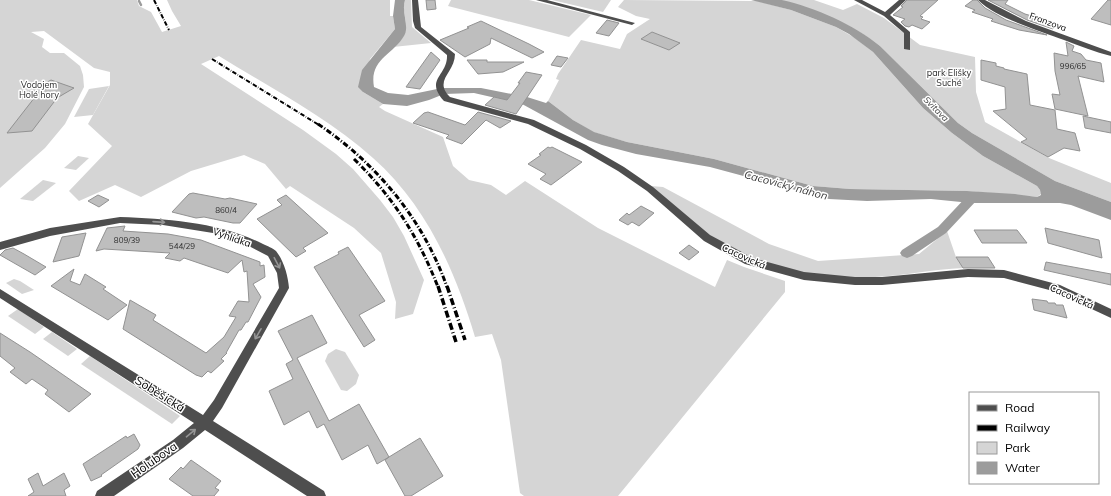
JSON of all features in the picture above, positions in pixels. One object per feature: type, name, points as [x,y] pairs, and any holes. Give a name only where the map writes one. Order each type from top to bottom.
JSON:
[{"type":"street","name":"Cacovická","points":[[415,0],[418,28],[451,54],[451,63],[441,76],[440,92],[454,102],[513,116],[531,122],[582,147],[621,169],[650,189],[707,238],[749,261],[804,276],[855,282],[968,273],[1004,274],[1056,288],[1111,314]]},
{"type":"street","points":[[539,0],[632,22]]},
{"type":"street","points":[[857,0],[886,15],[907,32],[908,49]]},
{"type":"street","points":[[886,15],[903,0]]},
{"type":"street","name":"Franzova","points":[[981,0],[1001,13],[1095,50],[1111,54]]},
{"type":"street","name":"Vyhlídka","points":[[0,246],[50,232],[120,220],[163,222],[213,230],[248,241],[272,253],[282,273],[284,288],[218,404],[204,422]]},
{"type":"street","name":"Soběšická","points":[[0,294],[319,496]]},
{"type":"street","name":"Holubova","points":[[102,496],[178,444],[204,422]]},
{"type":"green space","name":"Vodojem Holé hory","points":[[0,0],[137,0],[139,6],[151,12],[162,32],[181,26],[167,0],[390,0],[390,16],[393,16],[395,29],[370,59],[363,92],[383,104],[379,107],[385,111],[443,137],[453,166],[469,180],[491,185],[506,195],[525,181],[598,228],[715,287],[727,260],[785,281],[785,292],[618,496],[524,496],[520,493],[501,360],[492,334],[475,337],[458,287],[436,240],[408,196],[392,176],[373,158],[318,116],[219,56],[201,64],[303,130],[336,154],[353,169],[393,217],[404,236],[424,280],[413,314],[395,319],[396,302],[381,253],[354,228],[290,186],[286,189],[265,164],[244,155],[191,171],[141,197],[115,185],[79,201],[69,191],[112,146],[88,124],[110,85],[110,72],[94,68],[44,31],[31,32],[44,39],[42,47],[50,53],[64,53],[80,66],[83,75],[84,87],[65,124],[45,148],[0,188]]},
{"type":"green space","points":[[405,0],[411,0],[412,27],[431,43],[393,47],[401,40],[406,31],[404,10]]},
{"type":"green space","points":[[451,0],[529,0],[591,15],[569,37],[448,6]]},
{"type":"green space","points":[[552,0],[611,0],[603,12]]},
{"type":"green space","points":[[624,0],[757,1],[791,10],[836,27],[855,38],[873,52],[923,108],[952,133],[983,156],[1037,186],[1041,194],[1037,197],[967,191],[850,189],[813,186],[714,159],[627,142],[593,132],[573,120],[548,101],[559,80],[556,79],[558,74],[581,40],[620,49],[627,34],[650,19],[636,16],[618,7]]},
{"type":"green space","name":"park Elišky Suché","points":[[781,0],[814,0],[843,10],[857,4],[884,18],[920,45],[975,57],[976,92],[985,122],[1049,158],[1111,183],[1111,202],[1055,181],[972,133],[958,123],[880,46],[857,30],[832,18]]},
{"type":"green space","points":[[109,86],[93,115],[74,117],[89,89]]},
{"type":"green space","points":[[78,156],[89,158],[76,170],[64,168]]},
{"type":"green space","points":[[43,180],[56,183],[33,201],[20,199]]},
{"type":"green space","points":[[651,186],[663,187],[769,244],[818,261],[919,254],[947,231],[956,257],[963,268],[875,277],[857,277],[820,275],[781,268],[746,257],[730,249],[709,235]]},
{"type":"green space","points":[[14,279],[34,290],[22,294],[6,283]]},
{"type":"green space","points":[[18,309],[44,327],[35,334],[8,316]]},
{"type":"green space","points":[[52,332],[77,349],[68,356],[43,339]]},
{"type":"green space","points":[[336,349],[345,352],[359,375],[356,384],[347,391],[341,390],[325,361],[328,354]]},
{"type":"green space","points":[[90,356],[180,416],[172,424],[81,364]]},
{"type":"water","points":[[395,0],[405,0],[404,10],[406,32],[399,42],[378,64],[373,78],[374,87],[388,93],[408,95],[442,88],[481,88],[527,97],[546,103],[548,101],[573,120],[594,132],[627,142],[714,159],[813,186],[850,189],[967,191],[1037,197],[1041,195],[1037,186],[983,156],[952,133],[923,108],[873,52],[849,34],[836,27],[791,10],[751,0],[782,0],[795,3],[821,12],[846,24],[880,46],[958,123],[972,133],[1055,181],[1111,202],[1111,220],[1071,205],[1060,203],[971,203],[931,199],[867,201],[829,199],[710,167],[636,154],[602,145],[588,140],[522,104],[474,93],[444,94],[407,106],[383,104],[363,92],[358,87],[362,70],[395,29],[393,16]]},
{"type":"building","points":[[426,0],[435,0],[436,9],[427,10]]},
{"type":"building","points":[[907,0],[938,0],[920,16],[923,17],[921,19],[930,22],[922,29],[912,25],[909,27],[905,26],[901,22],[905,19],[893,15],[903,7],[901,6]]},
{"type":"building","points":[[973,0],[977,0],[985,8],[1006,20],[1047,35],[1019,30],[991,21],[993,19],[972,12],[975,10],[965,6]]},
{"type":"building","points":[[988,0],[1008,0],[1005,4],[1025,14],[1042,19],[1041,21],[1056,26],[1053,29],[1027,20]]},
{"type":"building","points":[[1108,0],[1111,0],[1111,25],[1091,19]]},
{"type":"building","points":[[607,20],[619,23],[609,36],[596,33]]},
{"type":"building","points":[[481,21],[544,52],[532,58],[491,38],[490,44],[465,57],[440,40],[469,28],[467,27]]},
{"type":"building","points":[[652,32],[680,43],[669,50],[641,39]]},
{"type":"building","points":[[1066,42],[1074,46],[1072,51],[1081,54],[1086,60],[1101,63],[1104,82],[1078,76],[1088,116],[1055,109],[1052,94],[1060,95],[1055,71],[1054,53],[1068,56]]},
{"type":"building","points":[[431,52],[440,60],[420,89],[406,87]]},
{"type":"building","points":[[557,56],[568,58],[561,67],[551,65]]},
{"type":"building","points":[[467,60],[487,60],[487,62],[524,62],[503,72],[478,74]]},
{"type":"building","points":[[981,60],[996,63],[996,66],[1004,69],[1027,74],[1030,105],[1055,110],[1057,129],[1075,133],[1080,151],[1064,148],[1048,157],[1021,142],[1027,139],[993,111],[1006,109],[1005,87],[981,80]]},
{"type":"building","points":[[526,72],[542,75],[516,114],[485,105],[494,97],[507,100],[520,83],[518,83]]},
{"type":"building","points":[[51,80],[74,88],[57,98],[32,131],[7,133],[35,97],[26,94]]},
{"type":"building","points":[[428,112],[465,125],[478,112],[511,121],[500,128],[486,120],[462,144],[446,138],[449,135],[413,123],[424,113]]},
{"type":"building","points":[[1083,116],[1111,122],[1111,133],[1085,128]]},
{"type":"building","points":[[548,147],[552,147],[582,162],[551,185],[540,179],[546,174],[528,164],[541,155],[539,154]]},
{"type":"building","points":[[193,193],[225,199],[230,198],[257,204],[240,223],[204,217],[196,218],[172,212],[189,194]]},
{"type":"building","points":[[98,195],[109,200],[99,207],[88,201]]},
{"type":"building","points":[[286,195],[328,233],[303,248],[306,251],[296,257],[257,219],[282,205],[277,200]]},
{"type":"building","points":[[641,206],[654,213],[639,226],[632,222],[628,225],[619,220],[627,213],[629,215]]},
{"type":"building","points":[[125,226],[123,231],[168,234],[201,240],[260,262],[260,266],[264,265],[265,277],[253,284],[261,297],[248,322],[246,322],[241,330],[239,330],[227,353],[221,359],[224,361],[211,373],[208,371],[202,377],[196,375],[123,329],[130,300],[156,315],[153,320],[206,353],[224,337],[236,317],[229,316],[238,301],[249,302],[247,271],[244,272],[242,260],[228,273],[184,258],[180,261],[165,258],[170,253],[104,249],[96,251],[107,228]]},
{"type":"building","points":[[1045,228],[1099,240],[1102,258],[1048,243]]},
{"type":"building","points":[[974,230],[1017,230],[1027,243],[982,243]]},
{"type":"building","points":[[86,233],[79,256],[53,262],[62,237]]},
{"type":"building","points":[[689,245],[699,252],[689,260],[679,253]]},
{"type":"building","points":[[348,247],[385,301],[359,315],[375,340],[364,347],[314,267],[339,254],[338,252]]},
{"type":"building","points":[[13,248],[46,267],[35,275],[0,255],[5,250]]},
{"type":"building","points":[[956,257],[988,257],[995,268],[963,268]]},
{"type":"building","points":[[1046,262],[1111,274],[1111,285],[1044,270]]},
{"type":"building","points":[[74,269],[70,281],[80,285],[85,274],[106,287],[103,289],[127,305],[108,320],[51,286]]},
{"type":"building","points":[[1032,299],[1055,303],[1056,305],[1063,305],[1067,318],[1034,310]]},
{"type":"building","points":[[312,315],[327,343],[297,358],[329,421],[359,404],[389,457],[377,464],[368,445],[342,460],[324,424],[317,428],[309,411],[284,425],[269,391],[293,379],[286,364],[293,360],[278,331]]},
{"type":"building","points":[[0,333],[91,394],[69,412],[45,394],[48,390],[32,379],[26,384],[10,372],[15,368],[0,356]]},
{"type":"building","points":[[134,434],[140,445],[138,449],[101,475],[102,476],[91,481],[83,464],[126,436],[127,438]]},
{"type":"building","points":[[420,438],[443,476],[411,496],[405,496],[385,460]]},
{"type":"building","points":[[191,460],[221,481],[215,488],[219,490],[214,496],[193,496],[169,479],[181,467],[183,469]]},
{"type":"building","points":[[38,473],[43,486],[64,473],[70,486],[64,490],[66,496],[28,496],[34,492],[28,479]]},
{"type":"waterway","points":[[139,1],[141,5]]},
{"type":"waterway","points":[[907,253],[942,230],[973,197]]},
{"type":"railway","points":[[154,0],[169,30]]},
{"type":"railway","points":[[212,59],[319,125]]},
{"type":"railway","points":[[318,124],[360,157],[396,195],[425,238],[447,287]]},
{"type":"railway","points":[[354,159],[381,188],[403,218],[422,251],[438,287]]},
{"type":"railway","points":[[438,286],[456,342]]},
{"type":"railway","points":[[447,286],[465,340]]},
{"type":"water label","name":"Svitava","points":[[936,109]]},
{"type":"water label","name":"Cacovický náhon","points":[[786,185]]}]
